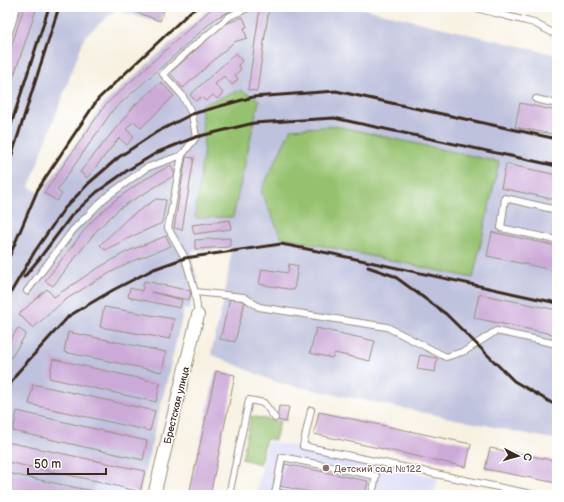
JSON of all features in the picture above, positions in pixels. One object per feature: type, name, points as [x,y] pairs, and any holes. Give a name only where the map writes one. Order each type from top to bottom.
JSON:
[{"type":"street","name":"Брестская улица","points":[[154,495],[198,315]]},
{"type":"lane","points":[[7,39],[17,7]]},
{"type":"lane","points":[[198,315],[196,292],[185,258],[168,228],[182,155],[196,137],[192,114],[182,95],[163,74],[230,16],[250,7]]},
{"type":"lane","points":[[472,7],[534,23],[557,35]]},
{"type":"lane","points":[[536,99],[557,104]]},
{"type":"lane","points":[[27,291],[73,230],[106,197],[146,168],[182,155]]},
{"type":"lane","points":[[557,210],[505,198],[501,228],[557,240]]},
{"type":"lane","points":[[196,292],[244,297],[258,307],[387,327],[446,357],[465,351],[496,331],[557,344]]},
{"type":"lane","points":[[229,495],[249,400],[264,403],[275,418]]},
{"type":"lane","points":[[311,410],[304,446],[536,495]]},
{"type":"lane","points":[[288,495],[275,494],[282,457],[376,476],[372,495]]},
{"type":"shaded area","points":[[7,7],[166,7],[160,23],[116,10],[85,36],[29,187],[41,193],[104,103],[211,7],[356,7],[557,55],[557,440],[275,382],[211,354],[224,299],[232,248],[192,251],[193,264],[198,279],[189,310],[184,309],[140,492],[97,481],[91,495],[7,495]]},
{"type":"shaded area","name":"Детский сад №122","points":[[268,441],[438,478],[434,495],[256,495]]},
{"type":"shaded area","points":[[97,481],[140,492],[140,495],[91,495]]},
{"type":"green space","points":[[241,90],[259,100],[233,217],[195,218],[204,147],[201,105]]},
{"type":"green space","points":[[336,126],[499,162],[473,278],[281,237],[261,191],[291,129]]},
{"type":"green space","points":[[251,416],[280,422],[275,440],[266,439],[260,464],[242,459]]},
{"type":"building","points":[[24,7],[37,7],[7,96],[7,60]]},
{"type":"building","points":[[125,7],[154,8],[165,7],[160,21]]},
{"type":"building","points":[[216,7],[239,7],[216,18],[113,110],[57,190],[62,194],[57,201],[44,193],[106,104],[211,9]]},
{"type":"building","points":[[260,7],[269,7],[257,91],[248,90]]},
{"type":"building","points":[[243,17],[247,27],[244,28],[247,38],[234,42],[183,88],[170,73],[223,25]]},
{"type":"building","points":[[236,53],[242,61],[238,65],[241,69],[235,75],[238,79],[232,85],[224,76],[215,84],[223,93],[217,99],[213,95],[206,101],[201,97],[196,101],[190,95]]},
{"type":"building","points":[[161,82],[174,96],[141,128],[134,121],[126,129],[134,136],[127,145],[119,138],[87,178],[80,172],[134,106]]},
{"type":"building","points":[[520,103],[557,111],[557,135],[515,127]]},
{"type":"building","points":[[186,157],[194,158],[182,230],[174,228]]},
{"type":"building","points":[[506,164],[557,175],[557,200],[501,188]]},
{"type":"building","points":[[171,165],[175,175],[120,208],[97,230],[53,286],[45,281],[90,223],[114,201],[142,181]]},
{"type":"building","points":[[156,199],[166,200],[162,223],[105,250],[100,245],[128,218]]},
{"type":"building","points":[[230,220],[231,229],[194,234],[192,225]]},
{"type":"building","points":[[492,232],[557,246],[557,271],[487,256]]},
{"type":"building","points":[[166,236],[171,246],[130,262],[97,280],[65,300],[33,328],[19,314],[47,289],[54,297],[93,271],[126,252]]},
{"type":"building","points":[[230,238],[230,247],[195,249],[195,240]]},
{"type":"building","points":[[289,264],[298,266],[294,290],[259,284],[262,269],[288,273]]},
{"type":"building","points":[[144,281],[191,291],[189,300],[151,292],[182,300],[180,308],[128,297],[130,288],[142,291]]},
{"type":"building","points":[[479,294],[557,310],[557,335],[474,318]]},
{"type":"building","points":[[230,298],[245,301],[235,342],[220,339]]},
{"type":"building","points":[[104,307],[174,319],[170,339],[100,327]]},
{"type":"building","points":[[18,328],[26,334],[9,361],[7,360],[7,345]]},
{"type":"building","points":[[316,328],[375,341],[370,361],[335,353],[332,358],[310,353]]},
{"type":"building","points":[[68,332],[166,352],[162,372],[64,352]]},
{"type":"building","points":[[420,355],[437,358],[435,372],[417,369]]},
{"type":"building","points":[[53,359],[160,383],[156,402],[49,378]]},
{"type":"building","points":[[216,371],[235,375],[210,495],[189,495]]},
{"type":"building","points":[[33,384],[155,411],[150,431],[29,404]]},
{"type":"building","points":[[279,406],[289,407],[286,422],[277,420]]},
{"type":"building","points":[[17,411],[147,441],[143,460],[13,431]]},
{"type":"building","points":[[319,412],[471,444],[466,467],[314,434]]},
{"type":"building","points":[[7,442],[145,471],[140,492],[97,481],[7,462]]},
{"type":"building","points":[[490,448],[557,461],[557,483],[485,469]]},
{"type":"building","points":[[285,464],[368,481],[365,495],[325,495],[280,486]]},
{"type":"building","points":[[7,473],[92,491],[91,495],[7,494]]},
{"type":"railway","points":[[7,137],[49,7]]},
{"type":"railway","points":[[7,170],[59,7]]},
{"type":"railway","points":[[7,262],[38,189],[98,99],[190,12],[198,7]]},
{"type":"railway","points":[[7,300],[35,251],[64,209],[89,183],[119,157],[155,133],[192,114],[253,97],[336,91],[557,139]]},
{"type":"railway","points":[[24,277],[72,215],[97,192],[128,170],[158,152],[196,137],[254,123],[334,118],[557,166]]},
{"type":"railway","points":[[7,389],[18,372],[69,316],[113,290],[154,269],[185,258],[281,244],[557,303]]},
{"type":"railway","points":[[368,267],[394,276],[446,314],[514,381],[557,406]]},
{"type":"place","name":"Детский сад №122","points":[[326,468]]}]
